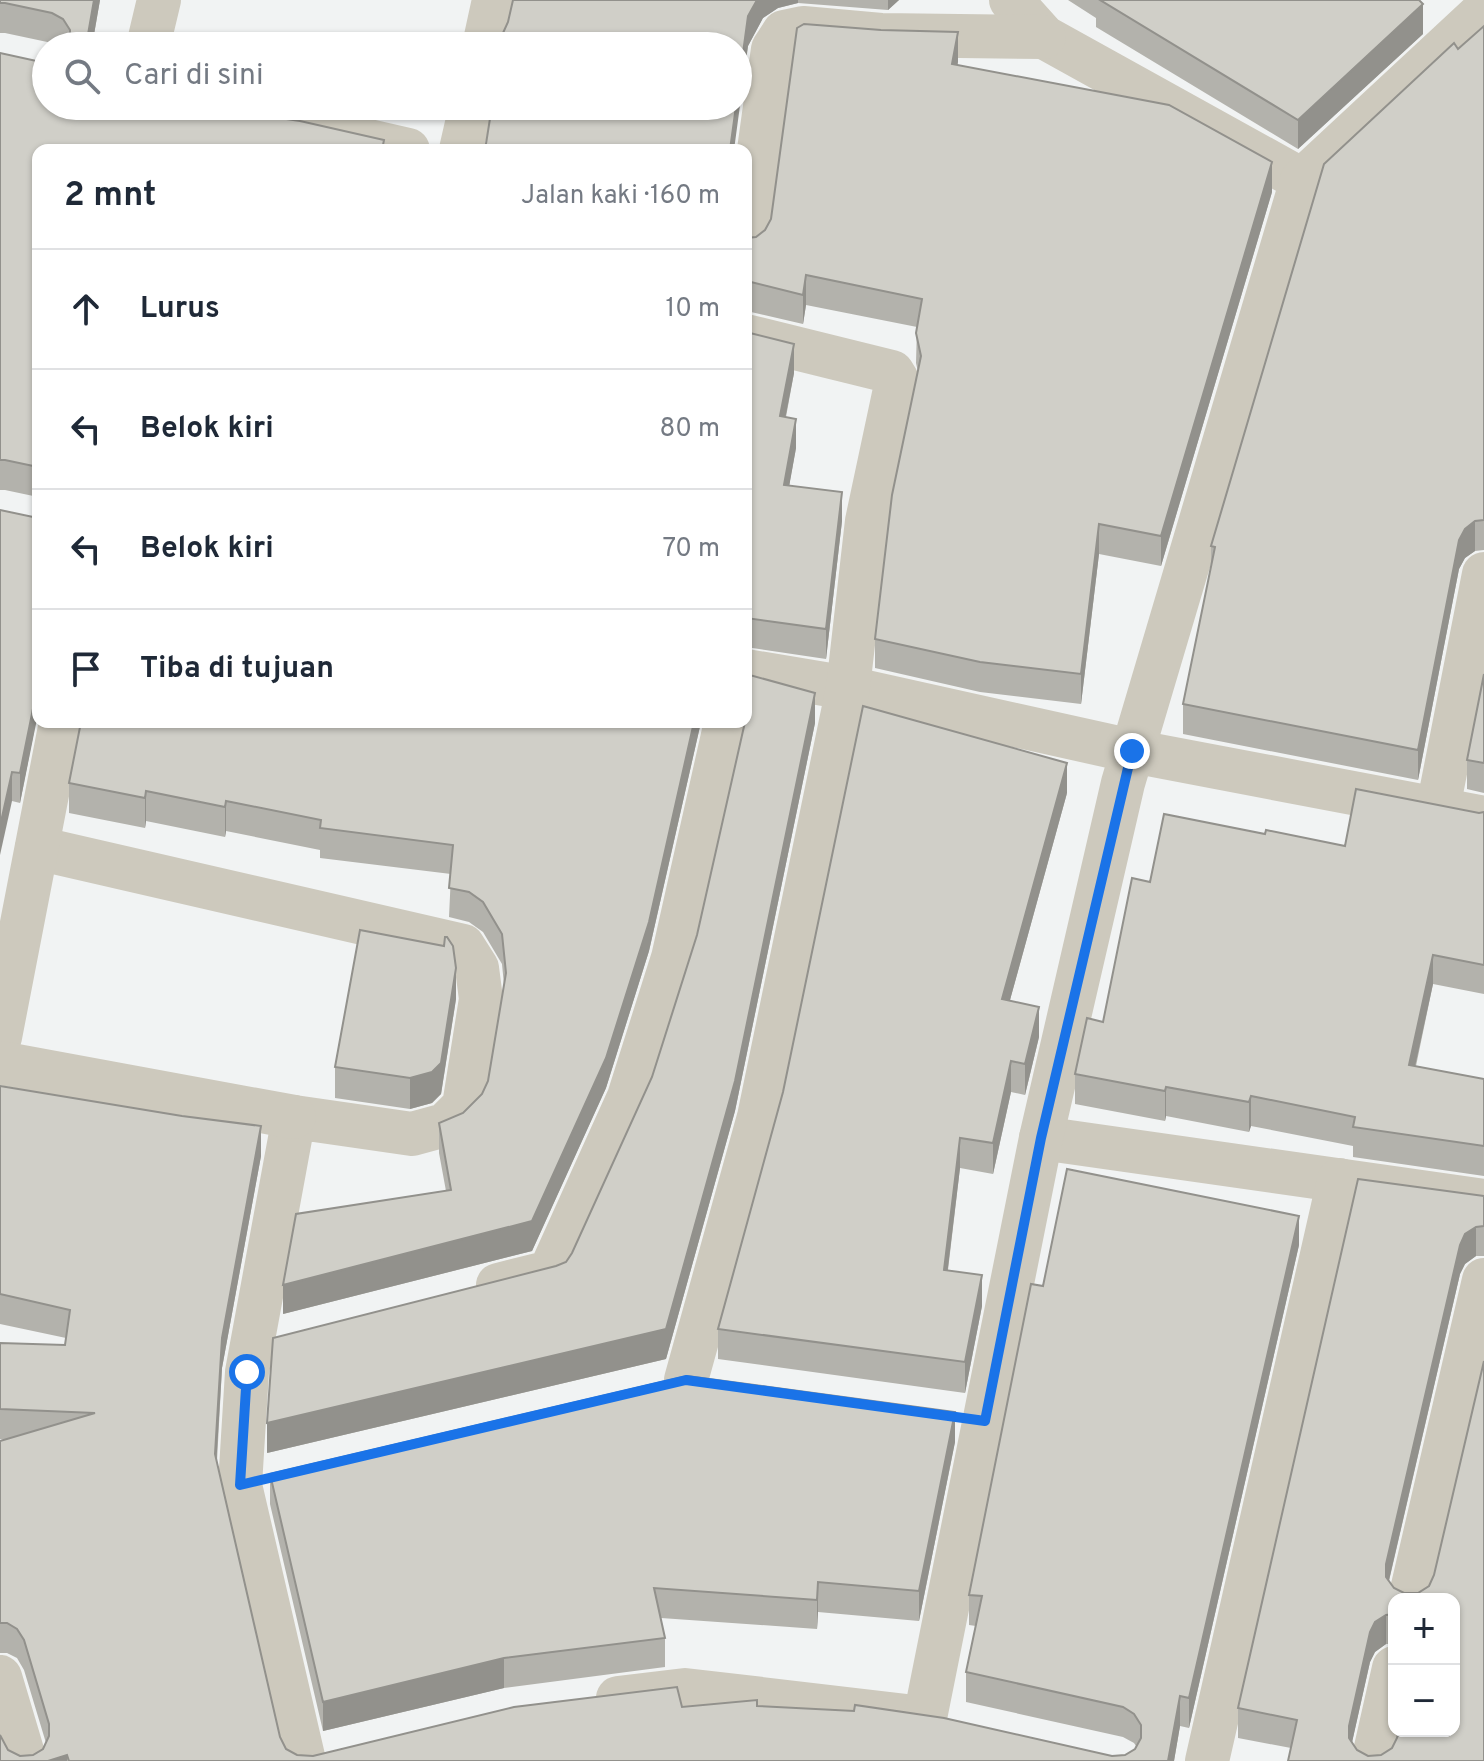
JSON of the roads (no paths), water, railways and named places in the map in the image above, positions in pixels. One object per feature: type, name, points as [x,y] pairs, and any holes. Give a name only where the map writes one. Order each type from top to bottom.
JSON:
[{"type":"street","points":[[151,32],[159,0]]},
{"type":"street","points":[[487,32],[494,0]]},
{"type":"street","points":[[1011,0],[1044,37],[1302,180]]},
{"type":"street","points":[[925,1718],[969,1419],[1041,1138],[1132,751],[1302,180],[1484,11]]},
{"type":"street","points":[[752,201],[773,49],[785,16],[803,28],[881,35],[1044,37]]},
{"type":"street","points":[[276,120],[382,144]]},
{"type":"street","points":[[462,144],[468,120]]},
{"type":"street","points":[[733,1386],[670,1383],[759,1117],[848,688],[867,521],[896,376],[892,372],[752,337]]},
{"type":"street","points":[[1438,808],[1484,574]]},
{"type":"street","points":[[752,672],[848,688],[1132,751],[1484,818]]},
{"type":"street","points":[[0,1037],[5,985],[37,848],[60,728]]},
{"type":"street","points":[[461,1294],[550,1272],[629,1097],[673,958],[725,728]]},
{"type":"street","points":[[0,1063],[294,1117],[412,1134],[445,1125],[464,1106],[481,999],[477,968],[463,946],[37,848]]},
{"type":"street","points":[[294,1117],[247,1372],[240,1485],[315,1759]]},
{"type":"street","points":[[1041,1138],[1484,1201]]},
{"type":"street","points":[[1207,1761],[1339,1180]]},
{"type":"street","points":[[1411,1593],[1484,1280]]},
{"type":"street","points":[[252,1348],[297,1336]]},
{"type":"street","points":[[240,1485],[286,1474]]},
{"type":"street","points":[[0,1677],[25,1761]]},
{"type":"street","points":[[583,1702],[685,1690],[925,1718],[970,1728]]},
{"type":"street","points":[[1373,1761],[1388,1695]]}]
